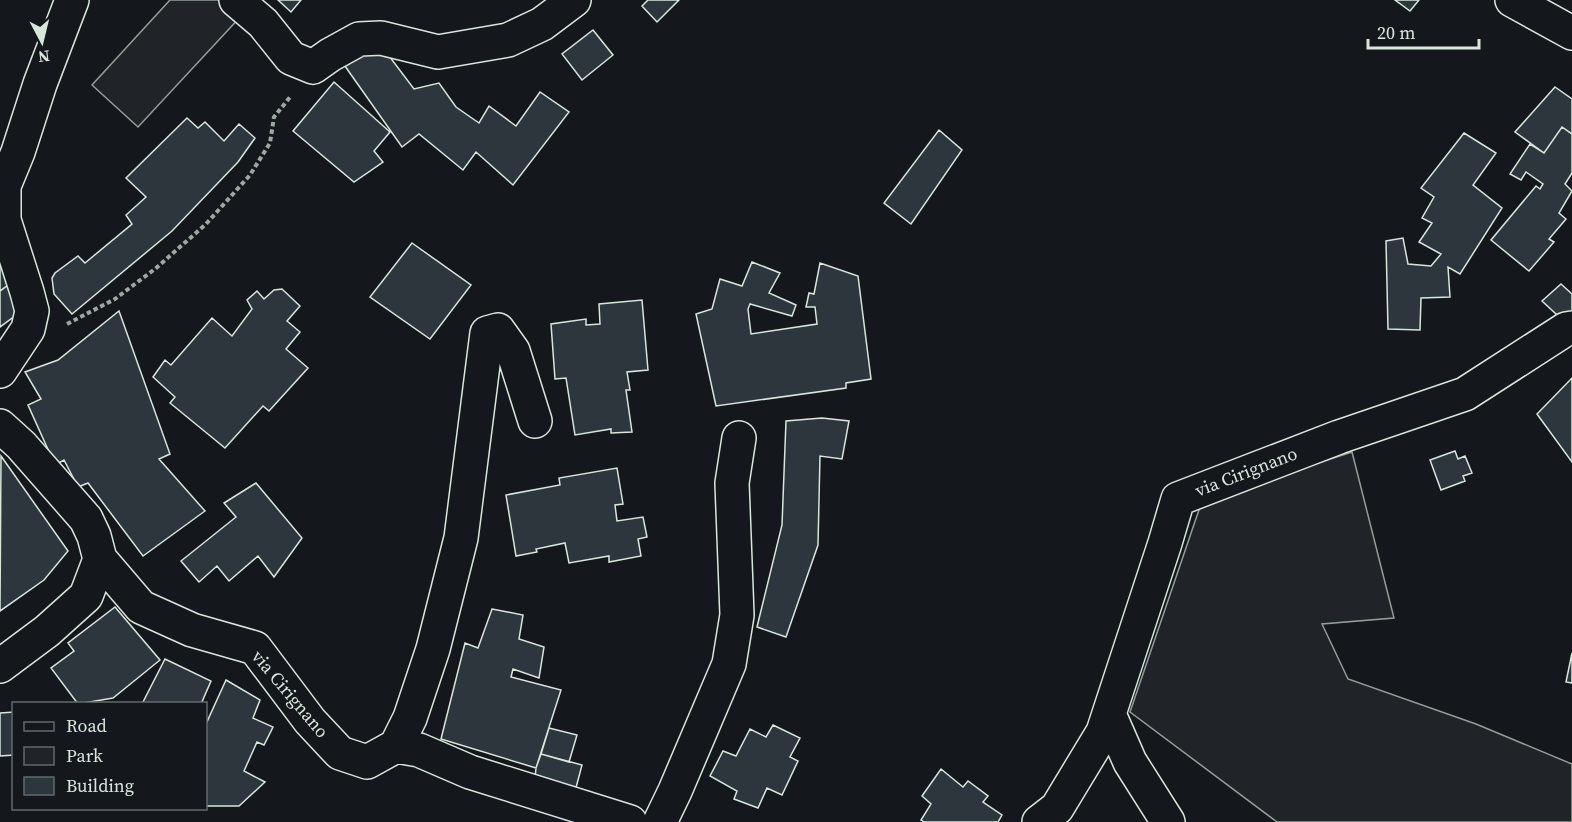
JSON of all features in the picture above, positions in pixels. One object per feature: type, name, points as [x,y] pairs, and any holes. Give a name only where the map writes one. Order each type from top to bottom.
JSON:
[{"type":"street","points":[[0,371],[28,329],[32,311],[4,220],[4,186],[72,0]]},
{"type":"street","points":[[236,0],[263,23],[291,58],[313,67],[359,39],[381,38],[438,52],[508,40],[542,24],[574,0]]},
{"type":"street","points":[[1512,0],[1572,33]]},
{"type":"street","name":"via Cirignano","points":[[1039,822],[1057,808],[1103,732],[1178,499],[1339,437],[1465,394],[1566,329],[1572,328]]},
{"type":"street","points":[[535,421],[513,351],[498,330],[487,333],[461,538],[433,649],[410,718],[396,746],[419,750],[470,772],[630,822]]},
{"type":"street","points":[[0,426],[21,445],[86,519],[94,536],[100,559],[86,596],[47,631],[0,666]]},
{"type":"street","points":[[660,822],[729,664],[737,615],[732,483],[739,438]]},
{"type":"street","name":"via Cirignano","points":[[100,559],[141,607],[192,630],[255,648],[310,721],[340,753],[367,762],[396,746]]},
{"type":"street","points":[[1108,714],[1130,762],[1168,822]]},
{"type":"path","points":[[28,329],[62,326],[115,299],[206,224],[250,175],[270,143],[274,117],[313,67]]},
{"type":"green space","points":[[170,0],[225,0],[242,15],[138,127],[92,85]]},
{"type":"green space","points":[[1352,452],[1394,618],[1322,624],[1348,679],[1476,724],[1572,764],[1572,822],[1277,822],[1130,712],[1202,501]]},
{"type":"building","points":[[278,0],[301,0],[291,12]]},
{"type":"building","points":[[648,0],[679,0],[657,22],[642,6]]},
{"type":"building","points":[[1395,0],[1419,0],[1410,11]]},
{"type":"building","points":[[593,30],[613,55],[582,80],[562,54]]},
{"type":"building","points":[[380,44],[414,89],[439,83],[456,107],[479,123],[489,106],[516,126],[540,92],[569,112],[513,185],[476,152],[463,170],[419,134],[402,147],[340,59]]},
{"type":"building","points":[[334,82],[390,132],[374,151],[383,162],[354,182],[293,131]]},
{"type":"building","points":[[1555,87],[1572,99],[1572,134],[1562,127],[1544,153],[1515,132]]},
{"type":"building","points":[[187,118],[198,128],[205,122],[224,141],[239,124],[255,138],[238,162],[172,231],[72,314],[54,294],[52,278],[55,273],[78,256],[85,263],[132,224],[126,215],[146,197],[126,178]]},
{"type":"building","points":[[1562,127],[1572,134],[1572,173],[1565,184],[1572,191],[1559,213],[1566,219],[1549,239],[1554,242],[1529,271],[1491,240],[1536,186],[1540,189],[1543,184],[1526,172],[1521,180],[1510,174],[1530,144],[1544,153]]},
{"type":"building","points":[[939,130],[962,150],[911,224],[884,203]]},
{"type":"building","points":[[1464,133],[1496,153],[1473,185],[1502,208],[1460,274],[1448,267],[1450,297],[1421,298],[1420,330],[1388,329],[1386,241],[1403,238],[1408,264],[1431,266],[1441,254],[1419,242],[1432,223],[1422,218],[1434,197],[1421,188]]},
{"type":"building","points":[[412,243],[471,285],[430,339],[370,297]]},
{"type":"building","points":[[0,258],[11,283],[0,291]]},
{"type":"building","points":[[752,262],[780,273],[769,293],[796,305],[792,316],[750,304],[748,309],[751,334],[817,324],[815,307],[806,307],[809,293],[814,294],[820,263],[858,276],[871,379],[846,383],[846,388],[716,406],[696,314],[712,309],[720,279],[742,286]]},
{"type":"building","points":[[11,283],[19,313],[0,327],[0,291]]},
{"type":"building","points":[[1561,284],[1572,294],[1572,322],[1568,325],[1542,301]]},
{"type":"building","points":[[282,289],[300,306],[287,321],[300,332],[286,349],[308,368],[269,411],[263,406],[225,448],[170,403],[175,397],[153,377],[165,360],[171,365],[212,318],[232,336],[252,309],[247,300],[257,291],[264,299],[274,290]]},
{"type":"building","points":[[642,300],[648,370],[627,372],[630,390],[626,390],[632,432],[611,433],[611,429],[575,435],[566,378],[555,379],[551,324],[586,319],[586,325],[600,324],[599,304]]},
{"type":"building","points":[[119,311],[170,454],[159,459],[205,511],[143,556],[88,483],[78,487],[64,460],[55,465],[28,405],[41,399],[25,372],[58,360]]},
{"type":"building","points":[[1572,378],[1572,462],[1537,414]]},
{"type":"building","points":[[822,418],[849,421],[842,459],[820,456],[818,545],[786,637],[757,627],[782,525],[786,421]]},
{"type":"building","points":[[1455,451],[1458,459],[1465,456],[1472,473],[1463,476],[1465,481],[1441,490],[1430,460]]},
{"type":"building","points":[[1,456],[68,551],[44,580],[0,611]]},
{"type":"building","points":[[617,468],[623,504],[615,505],[617,521],[643,517],[647,537],[638,539],[641,556],[609,562],[609,556],[569,563],[565,543],[516,556],[506,495],[560,485],[559,478]]},
{"type":"building","points":[[256,483],[302,538],[274,577],[258,556],[229,581],[217,566],[199,582],[181,561],[236,517],[224,503]]},
{"type":"building","points":[[115,607],[160,660],[113,698],[76,702],[51,668],[74,651],[68,643]]},
{"type":"building","points":[[492,609],[523,615],[519,639],[544,647],[539,678],[513,669],[511,677],[561,690],[536,768],[441,739],[465,643],[478,648]]},
{"type":"building","points":[[1572,653],[1572,683],[1566,682]]},
{"type":"building","points":[[165,659],[211,681],[202,702],[143,702]]},
{"type":"building","points":[[226,680],[260,700],[253,718],[273,727],[264,745],[257,742],[244,771],[265,782],[239,806],[207,806],[207,722]]},
{"type":"building","points":[[12,712],[12,755],[0,756],[0,713]]},
{"type":"building","points":[[773,725],[800,738],[790,757],[798,761],[782,795],[767,788],[758,808],[734,799],[737,791],[710,776],[723,751],[736,756],[750,729],[766,737]]},
{"type":"building","points":[[549,728],[577,735],[569,762],[541,754]]},
{"type":"building","points":[[541,754],[582,765],[573,799],[534,788],[536,768]]},
{"type":"building","points":[[941,769],[963,787],[968,781],[988,796],[983,802],[1002,815],[998,822],[924,822],[921,820],[931,804],[922,796]]}]
